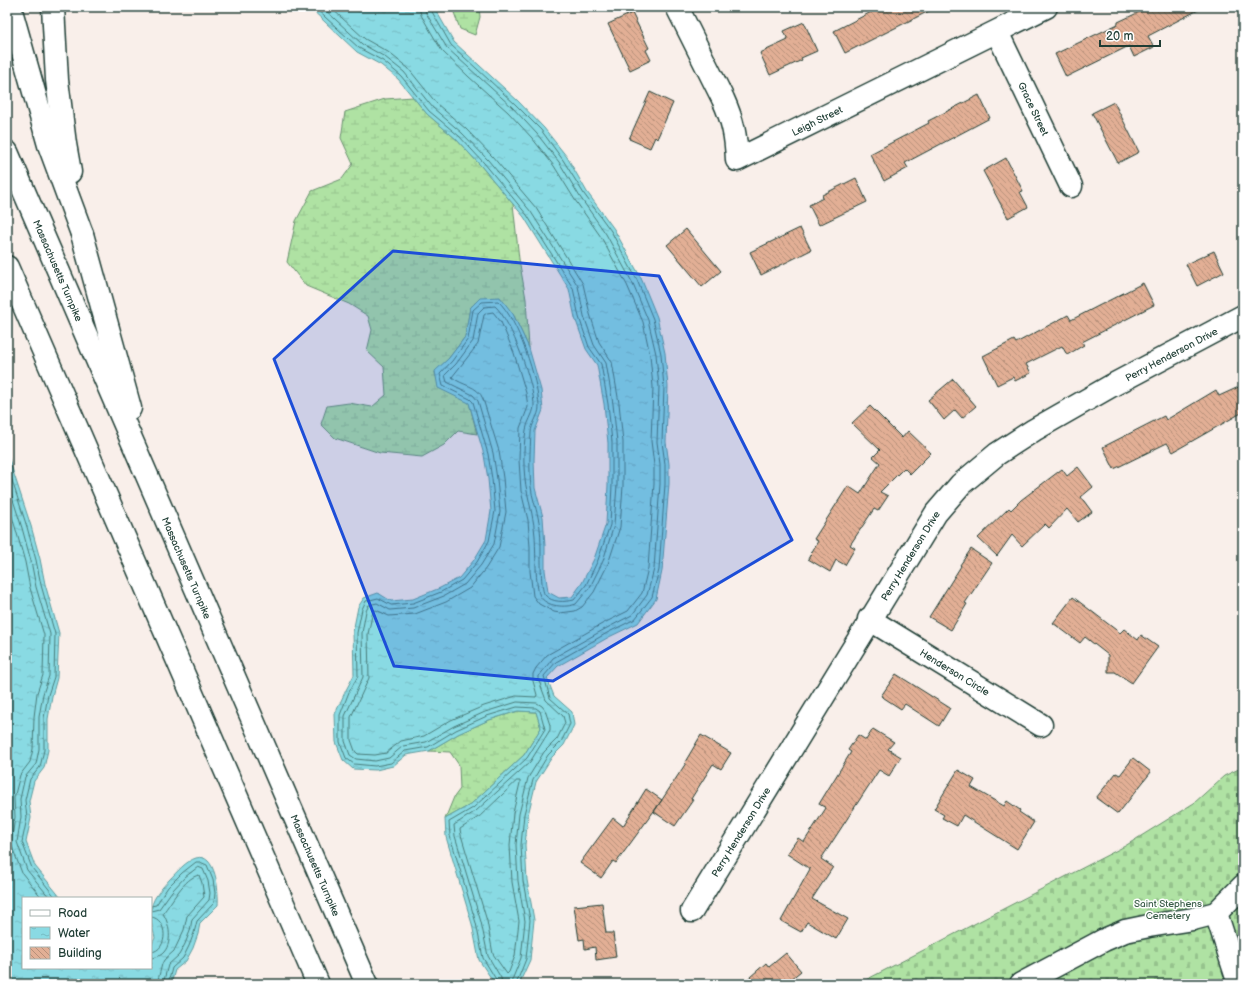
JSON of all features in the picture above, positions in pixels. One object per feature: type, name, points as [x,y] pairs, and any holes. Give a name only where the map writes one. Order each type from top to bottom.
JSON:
[{"type":"main road","points":[[10,7],[49,145],[82,234],[152,486]]},
{"type":"main road","points":[[53,7],[57,80],[65,144],[82,234]]},
{"type":"main road","name":"Leigh Street","points":[[677,7],[729,113],[734,128],[737,160],[1046,7]]},
{"type":"main road","name":"Grace Street","points":[[997,32],[1071,186]]},
{"type":"main road","name":"Massachusetts Turnpike","points":[[7,152],[367,984]]},
{"type":"main road","points":[[7,266],[318,984]]},
{"type":"main road","name":"Perry Henderson Drive","points":[[692,911],[936,513],[961,484],[997,454],[1034,430],[1111,386],[1243,316]]},
{"type":"main road","name":"Henderson Circle","points":[[869,620],[1041,725]]},
{"type":"main road","points":[[1021,984],[1104,940],[1125,931],[1193,919],[1216,913],[1243,886]]},
{"type":"main road","points":[[1216,913],[1239,984]]},
{"type":"highlighted area","points":[[393,251],[659,276],[792,540],[553,681],[394,666],[274,359]]},
{"type":"green space","points":[[452,7],[479,7],[480,17],[475,35],[460,29]]},
{"type":"green space","points":[[413,97],[427,114],[456,139],[513,204],[519,259],[526,299],[529,348],[513,314],[470,308],[465,337],[449,358],[435,372],[439,388],[469,402],[477,434],[458,431],[444,445],[422,457],[380,453],[335,438],[321,424],[327,406],[349,403],[372,407],[386,395],[384,367],[367,351],[372,330],[368,316],[349,304],[306,286],[287,262],[296,221],[312,191],[342,179],[353,164],[341,138],[345,112],[385,99]]},
{"type":"green space","points":[[518,711],[536,712],[541,728],[524,755],[470,805],[445,819],[454,797],[460,789],[459,765],[450,752],[429,751],[458,734],[489,720]]},
{"type":"green space","name":"Saint Stephens Cemetery","points":[[1243,767],[1243,984],[858,984],[1125,846],[1194,803],[1224,776]]},
{"type":"water","points":[[309,7],[434,7],[454,42],[518,101],[544,128],[567,157],[587,192],[614,229],[641,278],[657,317],[665,353],[668,387],[666,442],[669,464],[669,484],[662,571],[656,599],[638,623],[609,637],[558,666],[547,678],[554,696],[572,712],[574,725],[564,745],[552,757],[536,782],[528,815],[525,845],[527,880],[534,920],[530,960],[519,984],[495,984],[479,960],[472,924],[446,837],[445,819],[470,805],[524,755],[541,728],[536,712],[518,711],[489,720],[458,734],[429,751],[406,755],[393,766],[376,770],[353,769],[343,760],[336,742],[335,714],[354,675],[353,632],[358,607],[364,598],[378,593],[391,601],[413,599],[440,588],[459,578],[474,560],[486,540],[491,511],[488,479],[484,455],[469,403],[438,388],[435,371],[449,358],[465,337],[470,308],[480,298],[500,297],[513,314],[529,348],[541,390],[543,410],[535,431],[535,488],[543,517],[545,570],[548,592],[559,598],[572,597],[582,583],[594,559],[606,524],[608,443],[604,404],[597,365],[586,349],[575,318],[569,289],[524,217],[481,166],[456,139],[427,114],[398,79],[381,65],[357,52]]},
{"type":"water","points":[[7,453],[31,526],[59,633],[57,678],[48,719],[48,750],[44,768],[34,781],[29,801],[31,818],[26,842],[35,866],[60,897],[22,897],[22,969],[152,969],[152,944],[155,938],[152,924],[152,905],[159,892],[170,879],[192,859],[203,858],[208,861],[212,867],[217,883],[218,905],[200,923],[193,948],[186,961],[175,970],[171,984],[7,984]]},
{"type":"building","points":[[881,7],[937,7],[845,53],[834,31]]},
{"type":"building","points":[[1150,7],[1204,7],[1148,36],[1154,47],[1134,57],[1129,46],[1066,77],[1055,54]]},
{"type":"building","points":[[632,13],[649,48],[646,50],[651,60],[630,70],[608,24]]},
{"type":"building","points":[[804,22],[817,51],[770,75],[760,53],[788,40],[784,31]]},
{"type":"building","points":[[650,92],[673,103],[657,139],[655,137],[650,148],[629,139]]},
{"type":"building","points":[[979,95],[990,118],[905,163],[908,168],[884,181],[870,154],[929,123],[928,121]]},
{"type":"building","points":[[1114,102],[1139,152],[1118,163],[1092,113]]},
{"type":"building","points":[[1006,158],[1023,191],[1020,192],[1028,207],[1008,218],[983,171]]},
{"type":"building","points":[[856,178],[867,202],[819,225],[809,205],[823,198],[822,195]]},
{"type":"building","points":[[800,228],[811,250],[761,275],[750,252]]},
{"type":"building","points":[[686,229],[721,271],[702,287],[667,245]]},
{"type":"building","points":[[1214,251],[1224,272],[1197,286],[1186,264]]},
{"type":"building","points":[[1143,283],[1154,305],[1082,342],[1084,345],[1067,355],[1062,346],[1026,364],[1031,373],[1015,381],[1013,377],[997,385],[983,356],[1014,340],[1016,343],[1068,315],[1071,320]]},
{"type":"building","points":[[953,379],[976,406],[962,418],[955,410],[944,420],[928,400]]},
{"type":"building","points":[[1243,385],[1243,412],[1173,452],[1167,443],[1114,469],[1103,447],[1164,416],[1166,420],[1216,390],[1219,396]]},
{"type":"building","points":[[870,406],[902,438],[908,431],[931,453],[910,474],[904,468],[880,492],[888,496],[878,511],[874,509],[850,545],[855,548],[845,565],[836,560],[830,572],[808,559],[818,541],[814,539],[848,486],[860,494],[880,463],[873,457],[880,450],[852,423]]},
{"type":"building","points":[[1078,467],[1093,487],[1081,497],[1092,512],[1078,522],[1067,509],[1049,528],[1045,524],[1022,546],[1012,535],[997,556],[978,538],[1009,508],[1011,510],[1021,500],[1062,469],[1067,476]]},
{"type":"building","points":[[971,549],[992,563],[965,603],[967,604],[951,630],[929,617]]},
{"type":"building","points":[[1073,597],[1120,633],[1124,629],[1138,640],[1141,635],[1158,647],[1132,683],[1115,672],[1108,672],[1108,655],[1085,637],[1080,643],[1053,623]]},
{"type":"building","points":[[896,674],[950,708],[939,726],[905,704],[901,709],[881,696]]},
{"type":"building","points":[[873,729],[894,742],[888,749],[901,757],[889,776],[879,770],[821,859],[833,867],[812,899],[848,919],[836,939],[807,922],[801,932],[781,921],[810,869],[787,854],[798,838],[804,842],[826,808],[819,804],[851,752],[848,750],[858,735],[866,740]]},
{"type":"building","points":[[701,735],[731,753],[721,769],[713,764],[691,799],[693,800],[675,826],[654,812],[686,763],[685,762]]},
{"type":"building","points":[[1133,758],[1151,772],[1118,814],[1096,798],[1116,773],[1120,775]]},
{"type":"building","points":[[958,770],[975,780],[971,787],[1004,806],[1007,801],[1020,810],[1019,812],[1034,822],[1017,849],[963,815],[957,826],[942,818],[944,815],[934,809]]},
{"type":"building","points":[[646,789],[662,800],[616,863],[613,861],[601,878],[580,863],[613,818],[623,826]]},
{"type":"building","points":[[602,903],[606,933],[613,933],[616,957],[596,960],[595,947],[585,949],[584,939],[579,940],[574,906]]},
{"type":"building","points":[[786,953],[801,971],[785,984],[742,984],[766,963],[769,967]]}]
